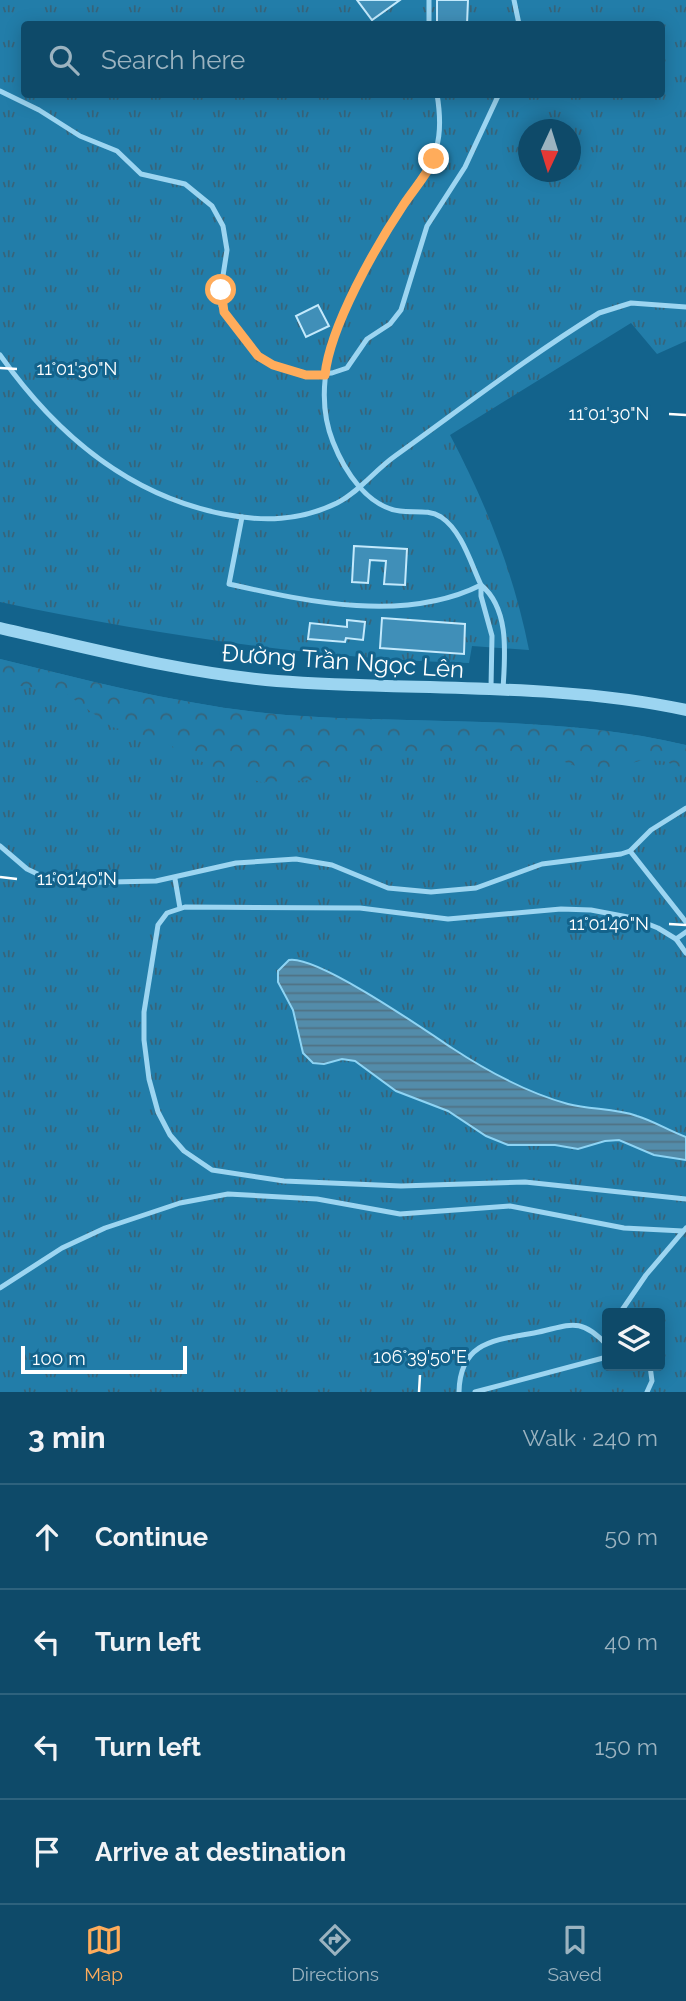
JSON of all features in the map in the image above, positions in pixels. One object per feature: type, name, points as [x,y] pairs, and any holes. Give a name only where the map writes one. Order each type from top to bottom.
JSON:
[{"type":"street","name":"Đường Trần Ngọc Lên","points":[[0,628],[158,664],[252,678],[616,699],[686,710]]},
{"type":"lane","points":[[429,0],[429,21]]},
{"type":"lane","points":[[514,0],[518,21]]},
{"type":"lane","points":[[0,91],[39,110],[80,136],[117,151],[141,174],[178,181],[207,201],[217,212],[225,232],[227,262],[220,295],[224,312],[264,360],[306,375],[325,375],[340,371],[353,363],[367,339],[390,324],[401,310],[427,226],[465,167],[497,98]]},
{"type":"lane","points":[[437,98],[440,126],[434,159],[398,213],[334,337],[325,375],[325,413],[332,439],[360,487],[384,507],[398,511],[429,512],[446,521],[457,535],[481,585],[491,594],[501,620],[504,648],[496,692]]},
{"type":"lane","points":[[0,355],[50,416],[103,463],[140,485],[176,501],[242,517],[299,517],[337,503],[392,459],[599,313],[631,303],[686,307]]},
{"type":"lane","points":[[242,517],[229,584],[317,600],[397,606],[445,600],[481,585]]},
{"type":"lane","points":[[481,585],[481,596],[492,636],[496,692]]},
{"type":"lane","points":[[0,846],[27,869],[58,882],[93,884],[174,878],[236,863],[296,859],[332,864],[388,888],[446,892],[485,885],[542,864],[602,858],[630,851],[651,830],[686,808]]},
{"type":"lane","points":[[630,851],[686,922]]},
{"type":"lane","points":[[174,878],[180,908]]},
{"type":"lane","points":[[686,953],[676,939],[658,928],[633,918],[577,909],[448,919],[360,908],[211,905],[180,908],[167,913],[158,925],[146,997],[144,1040],[155,1102],[174,1140],[203,1166],[222,1174],[267,1180],[401,1186],[525,1182],[686,1199]]},
{"type":"lane","points":[[676,939],[686,932]]},
{"type":"lane","points":[[266,1194],[267,1180]]},
{"type":"lane","points":[[0,1288],[62,1248],[125,1220],[203,1198],[266,1194],[317,1199],[400,1213],[510,1206],[624,1228],[684,1230]]},
{"type":"lane","points":[[623,1308],[635,1289],[684,1230]]},
{"type":"lane","points":[[459,1392],[463,1370],[471,1356],[481,1346],[499,1338],[572,1324],[587,1328],[602,1340]]},
{"type":"lane","points":[[475,1392],[602,1359]]},
{"type":"lane","points":[[647,1392],[652,1381],[651,1371]]},
{"type":"green space","points":[[0,0],[686,0],[686,341],[657,354],[631,323],[450,435],[475,487],[507,567],[529,650],[472,646],[469,663],[351,656],[175,634],[0,602]]},
{"type":"green space","points":[[0,659],[142,693],[250,711],[336,718],[537,725],[637,735],[686,745],[686,1392],[0,1392]]},
{"type":"green space","points":[[0,659],[142,693],[250,711],[336,718],[536,725],[636,735],[686,745],[686,769],[663,761],[643,760],[594,773],[565,762],[509,751],[430,754],[387,751],[359,757],[314,780],[261,782],[216,769],[158,739],[112,727],[68,695],[0,684]]},
{"type":"shaded area","points":[[289,960],[322,969],[346,981],[479,1065],[523,1088],[568,1104],[629,1113],[686,1137],[686,1160],[654,1155],[619,1140],[578,1149],[555,1145],[508,1145],[486,1136],[448,1111],[396,1091],[355,1061],[342,1059],[324,1064],[313,1063],[303,1053],[293,1010],[278,982],[278,971]]},
{"type":"building","points":[[357,0],[400,0],[372,20]]},
{"type":"building","points":[[437,0],[468,0],[467,21],[437,21]]},
{"type":"building","points":[[318,305],[329,326],[306,337],[296,316]]},
{"type":"building","points":[[354,546],[407,549],[405,585],[384,584],[386,561],[370,560],[368,583],[352,582]]},
{"type":"building","points":[[382,618],[465,624],[464,654],[380,648]]},
{"type":"building","points":[[347,620],[365,622],[363,640],[346,638],[345,642],[308,639],[310,623],[347,627]]},
{"type":"route","points":[[221,290],[220,301],[224,312],[244,334],[258,356],[273,365],[306,375],[325,375],[329,349],[357,288],[398,213],[434,159]]}]
